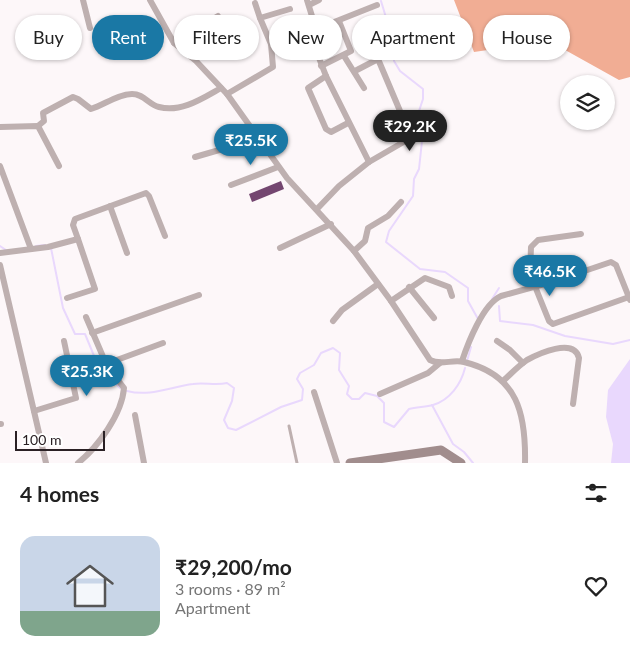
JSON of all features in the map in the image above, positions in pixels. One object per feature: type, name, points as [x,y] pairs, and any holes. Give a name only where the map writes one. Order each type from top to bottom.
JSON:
[{"type":"main road","points":[[350,463],[441,450],[461,463]]},
{"type":"street","points":[[83,0],[90,28]]},
{"type":"street","points":[[150,0],[174,43]]},
{"type":"street","points":[[312,15],[308,2],[319,0]]},
{"type":"street","points":[[255,3],[269,39]]},
{"type":"street","points":[[342,20],[376,5]]},
{"type":"street","points":[[260,18],[290,9]]},
{"type":"street","points":[[321,66],[344,56],[352,50],[342,28]]},
{"type":"street","points":[[344,56],[364,88]]},
{"type":"street","points":[[317,209],[339,186],[369,162],[405,142],[407,138],[400,111],[378,59],[355,71]]},
{"type":"street","points":[[195,60],[227,94],[278,167],[354,250],[391,300],[430,360],[440,362],[462,361],[483,369],[503,381],[518,401],[525,463]]},
{"type":"street","points":[[227,94],[273,67],[272,60]]},
{"type":"street","points":[[319,60],[348,123],[369,162]]},
{"type":"street","points":[[326,76],[308,88],[326,129],[331,132],[348,123]]},
{"type":"street","points":[[0,126],[38,126],[44,121],[43,113],[73,97],[92,109],[127,95],[140,95],[163,108],[190,104],[221,88]]},
{"type":"street","points":[[38,126],[59,166]]},
{"type":"street","points":[[195,158],[257,139]]},
{"type":"street","points":[[0,166],[31,249]]},
{"type":"street","points":[[231,185],[278,167]]},
{"type":"street","points":[[67,298],[95,288],[73,225],[74,220],[147,194],[165,236]]},
{"type":"street","points":[[354,250],[365,241],[368,228],[388,216],[401,202]]},
{"type":"street","points":[[110,206],[127,253]]},
{"type":"street","points":[[280,248],[331,224]]},
{"type":"street","points":[[462,361],[477,326],[495,299],[534,286],[555,282],[611,262],[616,265],[627,283],[629,298],[553,324],[547,319],[534,286],[529,263],[530,251],[535,242],[581,234]]},
{"type":"street","points":[[0,253],[50,246],[78,239]]},
{"type":"street","points":[[0,265],[46,463]]},
{"type":"street","points":[[391,300],[426,278],[449,287],[452,296]]},
{"type":"street","points":[[333,320],[342,310],[378,284]]},
{"type":"street","points":[[409,288],[434,318]]},
{"type":"street","points":[[92,333],[198,295]]},
{"type":"street","points":[[78,463],[87,455],[117,415],[123,391],[106,364],[86,317]]},
{"type":"street","points":[[497,341],[510,350],[523,363]]},
{"type":"street","points":[[34,411],[76,398],[64,342]]},
{"type":"street","points":[[106,364],[163,343]]},
{"type":"street","points":[[503,381],[523,363],[540,354],[560,348],[575,351],[578,358],[573,404]]},
{"type":"street","points":[[380,394],[428,373],[440,362]]},
{"type":"street","points":[[314,392],[337,463]]},
{"type":"street","points":[[135,415],[144,463]]},
{"type":"lane","points":[[289,426],[297,463]]},
{"type":"shaded area","points":[[454,0],[630,0],[630,77],[619,80],[615,78],[615,75],[610,75],[570,53],[570,15],[483,15],[483,51],[474,52],[473,15],[460,15]]},
{"type":"shaded area","points":[[630,359],[630,463],[611,463],[613,444],[606,417],[608,390]]},
{"type":"building","points":[[281,181],[284,189],[252,202],[249,194]]},
{"type":"waterway","points":[[381,1],[394,44],[394,61],[400,71],[423,89],[423,99],[418,114],[422,141],[419,169],[414,179],[413,196],[389,231],[386,242],[420,269],[445,272],[468,288],[468,301],[478,319]]},
{"type":"waterway","points":[[36,246],[45,245]]},
{"type":"waterway","points":[[0,246],[6,250]]},
{"type":"waterway","points":[[51,248],[63,308],[75,334],[85,334],[97,363],[120,388]]},
{"type":"waterway","points":[[492,299],[499,288]]},
{"type":"waterway","points":[[499,306],[500,321],[533,325],[565,336],[613,344],[630,340]]},
{"type":"waterway","points":[[467,361],[471,347]]},
{"type":"waterway","points":[[127,391],[144,393],[193,384],[227,383],[234,388],[232,401],[224,420],[228,428],[236,430],[281,407],[302,400],[303,389],[297,379],[300,373],[314,365],[321,353],[333,348],[340,353],[339,370],[349,386],[347,394],[352,399],[359,399],[365,393],[377,396],[384,403],[384,422],[394,427],[409,409],[439,403],[450,395],[461,380],[465,368]]},
{"type":"waterway","points":[[432,405],[453,444],[464,452],[473,463]]}]
